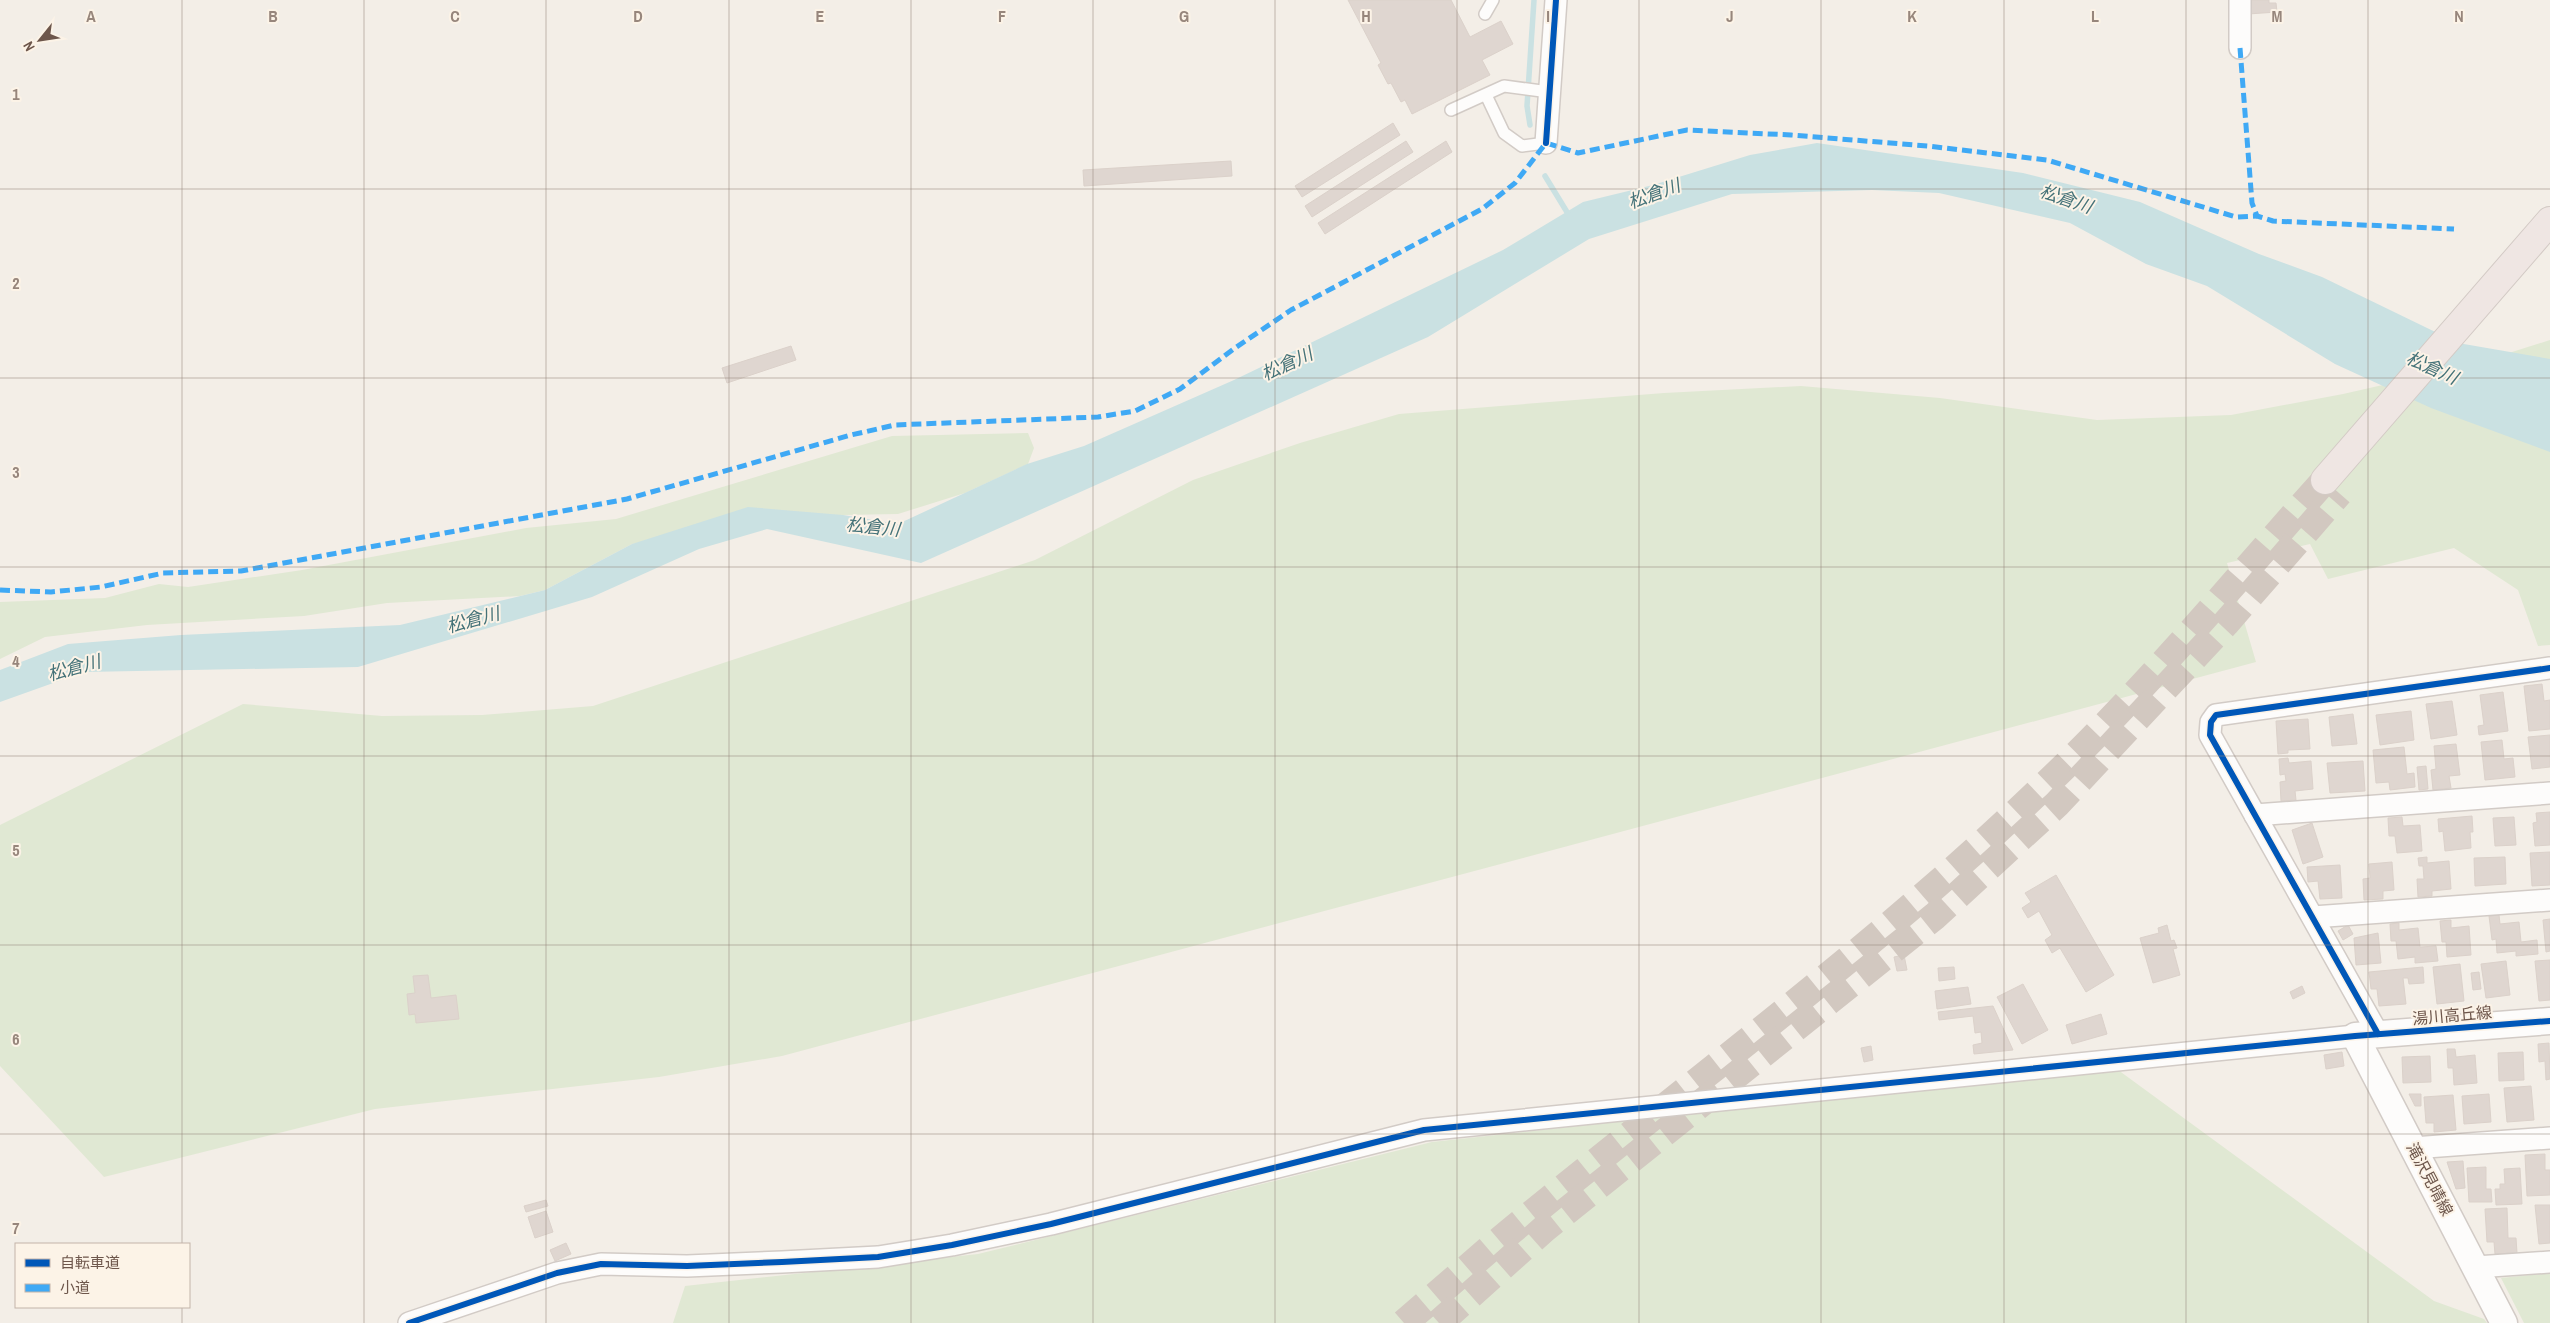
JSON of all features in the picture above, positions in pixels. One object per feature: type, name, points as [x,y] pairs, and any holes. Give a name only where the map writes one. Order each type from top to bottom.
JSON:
[{"type":"highway","points":[[2332,486],[2508,283],[2550,221]]},
{"type":"highway","points":[[2508,283],[2550,248]]},
{"type":"street","points":[[1546,143],[1542,90],[1556,0]]},
{"type":"street","points":[[2240,0],[2240,48]]},
{"type":"street","points":[[409,1323],[557,1273],[601,1264],[687,1266],[830,1260],[878,1257],[952,1245],[1051,1224],[1424,1130],[2367,1035],[2313,917],[2210,735],[2211,722],[2216,715],[2550,668]]},
{"type":"street","points":[[2255,815],[2550,793]]},
{"type":"street","points":[[2313,917],[2550,900]]},
{"type":"street","name":"湯川高丘線","points":[[2367,1035],[2550,1021]]},
{"type":"street","name":"滝沢見晴線","points":[[2367,1035],[2413,1148],[2504,1323]]},
{"type":"street","points":[[2413,1148],[2550,1138]]},
{"type":"street","points":[[2476,1267],[2550,1262]]},
{"type":"lane","points":[[1485,14],[1493,0]]},
{"type":"lane","points":[[1451,110],[1504,86],[1542,90]]},
{"type":"lane","points":[[1486,94],[1504,133],[1522,146],[1546,143]]},
{"type":"green space","points":[[2550,340],[2550,645],[2538,646],[2518,590],[2454,548],[2328,579],[2310,544],[2227,563],[2256,662],[782,1056],[659,1077],[375,1109],[104,1177],[0,1066],[0,825],[243,704],[382,716],[482,715],[593,706],[1035,560],[1193,480],[1300,443],[1399,414],[1664,393],[1801,386],[1940,398],[2097,420],[2231,415],[2343,394],[2471,365]]},
{"type":"green space","points":[[1028,433],[1034,448],[1028,464],[965,493],[898,514],[843,515],[632,544],[545,590],[520,596],[387,603],[304,616],[147,625],[45,637],[0,659],[0,602],[105,598],[159,584],[188,587],[302,570],[526,528],[616,519],[892,436]]},
{"type":"green space","points":[[2114,1067],[2434,1301],[2484,1319],[2487,1323],[673,1323],[685,1286],[978,1254],[1432,1142]]},
{"type":"green space","points":[[2550,1273],[2550,1323],[2524,1323],[2501,1278]]},
{"type":"water","name":"松倉川","points":[[1817,143],[2023,173],[2140,202],[2259,254],[2322,277],[2458,343],[2550,359],[2550,452],[2431,408],[2335,364],[2207,286],[2146,264],[2070,223],[1939,193],[1872,190],[1732,194],[1589,239],[1428,337],[921,563],[767,529],[699,549],[592,597],[358,667],[84,672],[0,702],[0,670],[68,644],[181,635],[400,625],[545,590],[632,544],[748,507],[843,515],[898,524],[1027,464],[1084,446],[1234,380],[1503,250],[1583,202],[1653,185],[1750,155]]},
{"type":"building","points":[[1348,0],[1451,0],[1470,37],[1501,21],[1513,44],[1482,60],[1490,75],[1412,114],[1405,100],[1401,102],[1391,83],[1388,84],[1378,65],[1381,63]]},
{"type":"building","points":[[2247,0],[2269,0],[2269,3],[2276,3],[2277,12],[2248,14]]},
{"type":"building","points":[[1393,123],[1400,135],[1302,197],[1295,186]]},
{"type":"building","points":[[1406,141],[1413,152],[1312,217],[1305,206]]},
{"type":"building","points":[[1446,141],[1452,152],[1325,234],[1318,223]]},
{"type":"building","points":[[1231,161],[1232,176],[1084,186],[1083,170]]},
{"type":"building","points":[[791,346],[796,360],[727,383],[722,368]]},
{"type":"building","points":[[2542,684],[2544,701],[2550,700],[2550,729],[2529,731],[2524,686]]},
{"type":"building","points":[[2503,692],[2508,731],[2479,735],[2478,726],[2484,725],[2480,695]]},
{"type":"building","points":[[2452,701],[2457,735],[2431,739],[2426,704]]},
{"type":"building","points":[[2411,711],[2414,740],[2380,745],[2376,715]]},
{"type":"building","points":[[2353,714],[2357,744],[2332,746],[2329,717]]},
{"type":"building","points":[[2308,719],[2310,749],[2288,750],[2288,753],[2278,754],[2276,721]]},
{"type":"building","points":[[2550,735],[2550,767],[2532,769],[2528,737]]},
{"type":"building","points":[[2502,740],[2504,759],[2513,758],[2515,777],[2485,780],[2481,742]]},
{"type":"building","points":[[2456,744],[2460,775],[2449,776],[2451,788],[2433,790],[2431,770],[2436,769],[2434,746]]},
{"type":"building","points":[[2404,747],[2407,774],[2414,773],[2415,787],[2390,790],[2389,782],[2376,783],[2373,750]]},
{"type":"building","points":[[2288,758],[2289,763],[2311,761],[2313,789],[2295,791],[2296,800],[2281,801],[2280,782],[2286,781],[2285,774],[2280,775],[2279,759]]},
{"type":"building","points":[[2363,761],[2365,791],[2330,793],[2327,763]]},
{"type":"building","points":[[2426,766],[2428,789],[2419,790],[2417,767]]},
{"type":"building","points":[[2550,812],[2550,845],[2535,846],[2533,823],[2537,822],[2536,813]]},
{"type":"building","points":[[2472,816],[2471,848],[2445,851],[2443,831],[2439,832],[2438,819]]},
{"type":"building","points":[[2402,817],[2403,826],[2420,825],[2422,851],[2397,853],[2395,836],[2389,836],[2388,818]]},
{"type":"building","points":[[2514,817],[2516,845],[2495,846],[2493,818]]},
{"type":"building","points":[[2312,823],[2323,857],[2303,864],[2292,830]]},
{"type":"building","points":[[2550,852],[2550,885],[2532,886],[2530,853]]},
{"type":"building","points":[[2427,857],[2427,863],[2449,861],[2451,889],[2432,891],[2432,896],[2418,897],[2417,879],[2424,879],[2423,866],[2419,866],[2418,858]]},
{"type":"building","points":[[2505,857],[2506,884],[2475,886],[2474,858]]},
{"type":"building","points":[[2392,862],[2394,890],[2383,891],[2383,899],[2364,900],[2363,879],[2370,878],[2369,864]]},
{"type":"building","points":[[2340,865],[2342,898],[2320,899],[2318,881],[2308,882],[2307,867]]},
{"type":"building","points":[[2056,875],[2114,975],[2086,992],[2060,948],[2052,953],[2045,940],[2052,935],[2039,911],[2028,918],[2022,908],[2031,902],[2025,893]]},
{"type":"building","points":[[2499,915],[2500,924],[2519,922],[2521,942],[2537,940],[2538,954],[2516,956],[2516,951],[2497,953],[2496,939],[2492,940],[2489,916]]},
{"type":"building","points":[[2550,919],[2550,951],[2546,952],[2543,920]]},
{"type":"building","points":[[2451,920],[2451,928],[2469,926],[2471,955],[2447,957],[2446,942],[2442,942],[2440,921]]},
{"type":"building","points":[[2399,923],[2399,930],[2418,928],[2420,947],[2436,946],[2438,961],[2415,963],[2415,957],[2398,959],[2396,941],[2391,941],[2390,924]]},
{"type":"building","points":[[2167,925],[2171,941],[2174,940],[2177,948],[2173,949],[2180,975],[2153,983],[2140,938],[2159,933],[2158,928]]},
{"type":"building","points":[[2348,925],[2353,934],[2343,940],[2338,931]]},
{"type":"building","points":[[2378,933],[2381,963],[2356,965],[2354,938]]},
{"type":"building","points":[[1904,955],[1907,970],[1897,971],[1894,957]]},
{"type":"building","points":[[2550,960],[2550,1000],[2539,1001],[2535,961]]},
{"type":"building","points":[[2506,961],[2510,995],[2486,998],[2481,964]]},
{"type":"building","points":[[2460,964],[2464,1001],[2437,1004],[2433,967]]},
{"type":"building","points":[[1954,967],[1955,979],[1939,981],[1938,968]]},
{"type":"building","points":[[2423,967],[2424,983],[2409,984],[2408,978],[2403,978],[2406,1004],[2379,1006],[2377,989],[2371,989],[2369,972]]},
{"type":"building","points":[[2479,972],[2481,989],[2473,990],[2471,973]]},
{"type":"building","points":[[428,975],[431,998],[456,995],[459,1019],[416,1023],[415,1014],[409,1015],[407,994],[415,993],[413,976]]},
{"type":"building","points":[[2023,984],[2048,1030],[2022,1044],[1997,997]]},
{"type":"building","points":[[2302,986],[2305,993],[2293,999],[2290,992]]},
{"type":"building","points":[[1968,987],[1971,1004],[1937,1009],[1935,991]]},
{"type":"building","points":[[1993,1006],[2013,1050],[1974,1054],[1973,1045],[1982,1043],[1981,1032],[1975,1033],[1973,1016],[1939,1020],[1938,1012]]},
{"type":"building","points":[[2101,1014],[2107,1034],[2072,1044],[2066,1025]]},
{"type":"building","points":[[2549,1043],[2550,1079],[2546,1080],[2545,1061],[2539,1062],[2538,1044]]},
{"type":"building","points":[[1871,1046],[1873,1060],[1864,1062],[1861,1048]]},
{"type":"building","points":[[2447,1049],[2455,1049],[2456,1057],[2475,1055],[2477,1083],[2454,1085],[2453,1068],[2448,1068]]},
{"type":"building","points":[[2342,1052],[2344,1066],[2326,1069],[2324,1055]]},
{"type":"building","points":[[2523,1052],[2524,1080],[2499,1081],[2498,1053]]},
{"type":"building","points":[[2430,1056],[2431,1082],[2403,1083],[2402,1057]]},
{"type":"building","points":[[2531,1086],[2534,1120],[2507,1122],[2504,1088]]},
{"type":"building","points":[[2409,1094],[2421,1094],[2421,1106],[2415,1106]]},
{"type":"building","points":[[2489,1094],[2491,1122],[2464,1124],[2462,1096]]},
{"type":"building","points":[[2453,1095],[2456,1130],[2434,1132],[2434,1123],[2426,1123],[2424,1097]]},
{"type":"building","points":[[2545,1154],[2545,1170],[2550,1170],[2550,1195],[2527,1196],[2525,1155]]},
{"type":"building","points":[[2463,1161],[2465,1188],[2456,1189],[2447,1162]]},
{"type":"building","points":[[2486,1167],[2486,1189],[2491,1189],[2492,1202],[2469,1202],[2467,1168]]},
{"type":"building","points":[[2520,1168],[2522,1204],[2496,1205],[2495,1189],[2500,1189],[2500,1184],[2505,1184],[2504,1169]]},
{"type":"building","points":[[546,1200],[548,1206],[526,1212],[524,1206]]},
{"type":"building","points":[[2535,1205],[2550,1205],[2550,1243],[2539,1244]]},
{"type":"building","points":[[2507,1208],[2508,1238],[2516,1238],[2517,1253],[2495,1254],[2494,1242],[2487,1242],[2485,1209]]},
{"type":"building","points":[[546,1211],[553,1232],[535,1238],[528,1217]]},
{"type":"building","points":[[566,1243],[571,1254],[555,1261],[550,1250]]},
{"type":"waterway","points":[[1530,125],[1527,106],[1534,0]]},
{"type":"waterway","points":[[1545,176],[1570,217]]},
{"type":"tunnel","points":[[1404,1323],[1528,1217],[1853,956],[1979,847],[2040,790],[2114,716],[2186,638],[2325,480]]},
{"type":"tunnel","points":[[1439,1323],[1544,1229],[1935,916],[2057,804],[2226,623],[2339,493]]},
{"type":"marked path","points":[[2240,48],[2252,203],[2257,216],[2273,221],[2454,229]]},
{"type":"marked path","points":[[0,590],[51,592],[101,587],[163,573],[241,571],[627,499],[851,435],[895,425],[1098,417],[1135,411],[1180,389],[1235,348],[1291,310],[1482,209],[1515,183],[1546,143],[1578,153],[1687,130],[1791,135],[1928,146],[2047,160],[2236,217],[2257,216]]},
{"type":"cycle path","points":[[1546,143],[1556,0]]},
{"type":"cycle path","points":[[2378,1034],[2210,735],[2211,722],[2216,715],[2550,668]]},
{"type":"cycle path","points":[[409,1323],[557,1273],[601,1264],[687,1266],[878,1257],[952,1245],[1051,1224],[1424,1130],[2355,1036],[2550,1021]]}]
